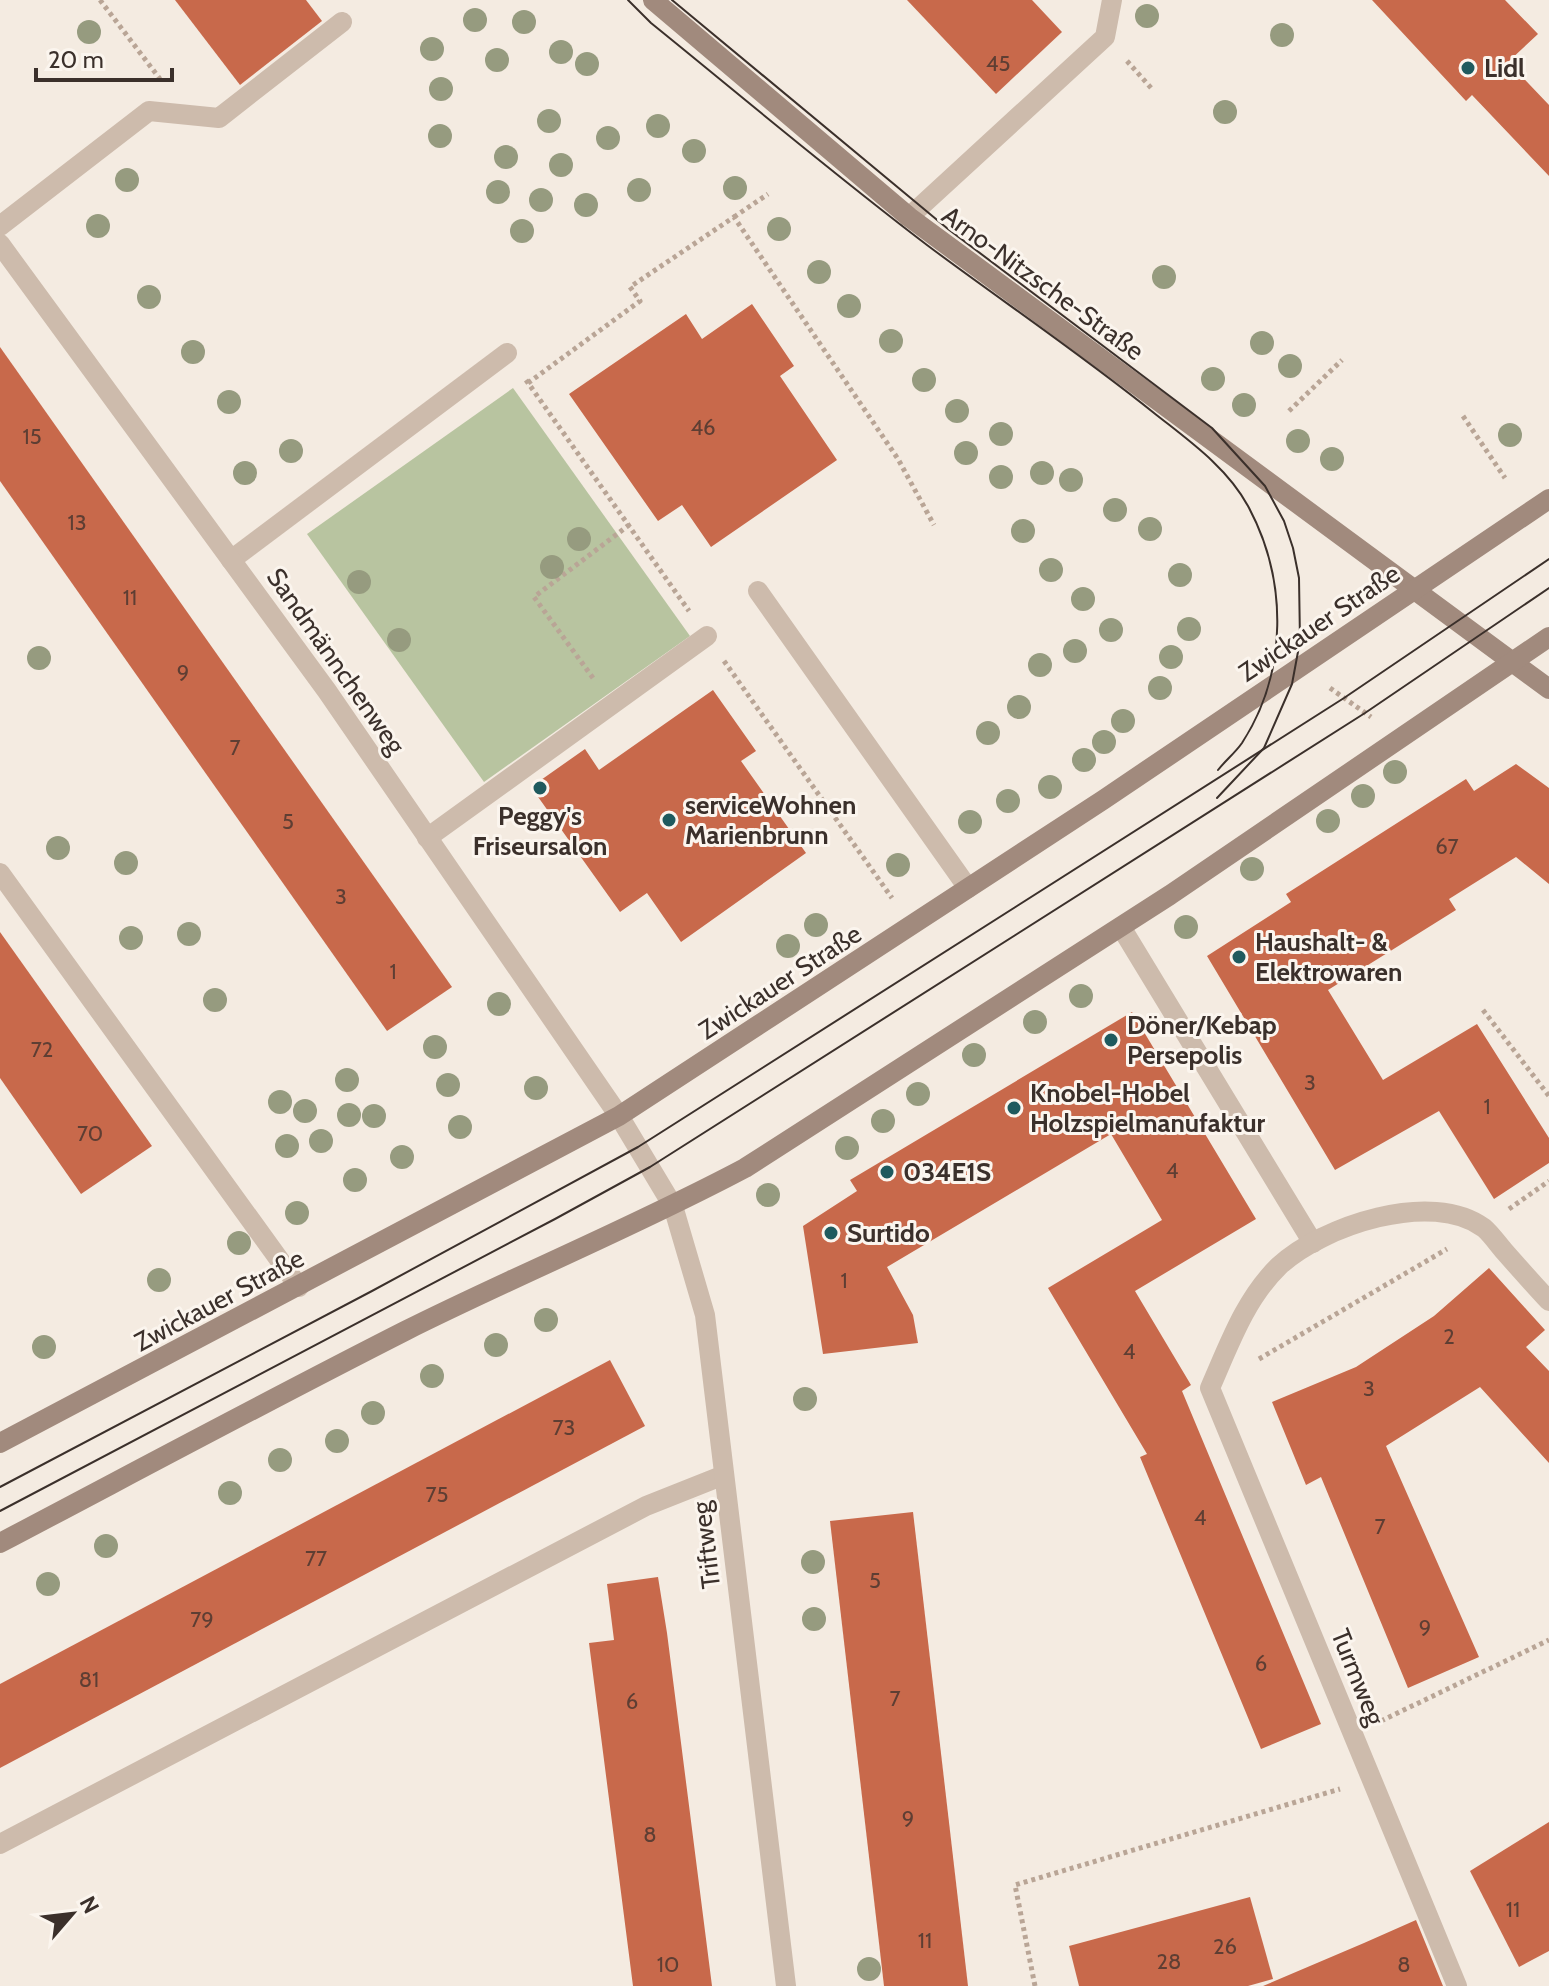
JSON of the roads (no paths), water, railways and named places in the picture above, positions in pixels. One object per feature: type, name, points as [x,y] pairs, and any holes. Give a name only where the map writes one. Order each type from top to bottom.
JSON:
[{"type":"main road","name":"Arno-Nitzsche-Straße","points":[[653,0],[909,217],[1549,689]]},
{"type":"main road","name":"Zwickauer Straße","points":[[0,1443],[619,1116],[968,888],[1549,499]]},
{"type":"main road","points":[[0,1543],[404,1332],[673,1206],[745,1168],[1121,927],[1549,637]]},
{"type":"street","points":[[909,217],[1105,37],[1112,0]]},
{"type":"street","points":[[0,226],[149,111],[219,118],[342,22]]},
{"type":"street","name":"Sandmännchenweg","points":[[0,244],[327,691],[619,1116]]},
{"type":"street","points":[[231,560],[507,353]]},
{"type":"street","points":[[758,591],[968,888]]},
{"type":"street","points":[[427,838],[707,636]]},
{"type":"street","points":[[0,873],[299,1287]]},
{"type":"street","points":[[1121,927],[1313,1243],[1376,1216],[1407,1211],[1451,1213],[1484,1228],[1549,1301]]},
{"type":"street","name":"Triftweg","points":[[619,1116],[673,1206],[705,1315],[786,1986]]},
{"type":"street","name":"Turmweg","points":[[1313,1243],[1280,1266],[1245,1309],[1210,1388],[1457,1986]]},
{"type":"street","points":[[0,1844],[646,1506],[724,1475]]},
{"type":"tram line","points":[[628,0],[651,23],[863,195],[1180,433],[1206,455],[1239,492],[1261,535],[1270,564],[1276,595],[1275,656],[1257,715],[1242,743],[1218,770]]},
{"type":"tram line","points":[[672,0],[948,229],[1212,428],[1265,486],[1284,521],[1293,548],[1299,578],[1300,641],[1292,684],[1264,748],[1217,798]]},
{"type":"tram line","points":[[0,1487],[638,1147],[1344,698],[1549,559]]},
{"type":"tram line","points":[[0,1511],[650,1167],[1365,713],[1549,588]]},
{"type":"place","name":"Lidl","points":[[1468,68]]},
{"type":"place","name":"Peggy's Friseursalon","points":[[540,788]]},
{"type":"place","name":"serviceWohnen Marienbrunn","points":[[669,820]]},
{"type":"place","name":"Haushalt- & Elektrowaren","points":[[1239,957]]},
{"type":"place","name":"Döner/Kebap Persepolis","points":[[1111,1040]]},
{"type":"place","name":"Knobel-Hobel Holzspielmanufaktur","points":[[1014,1108]]},
{"type":"place","name":"034E1S","points":[[887,1172]]},
{"type":"place","name":"Surtido","points":[[831,1233]]}]
